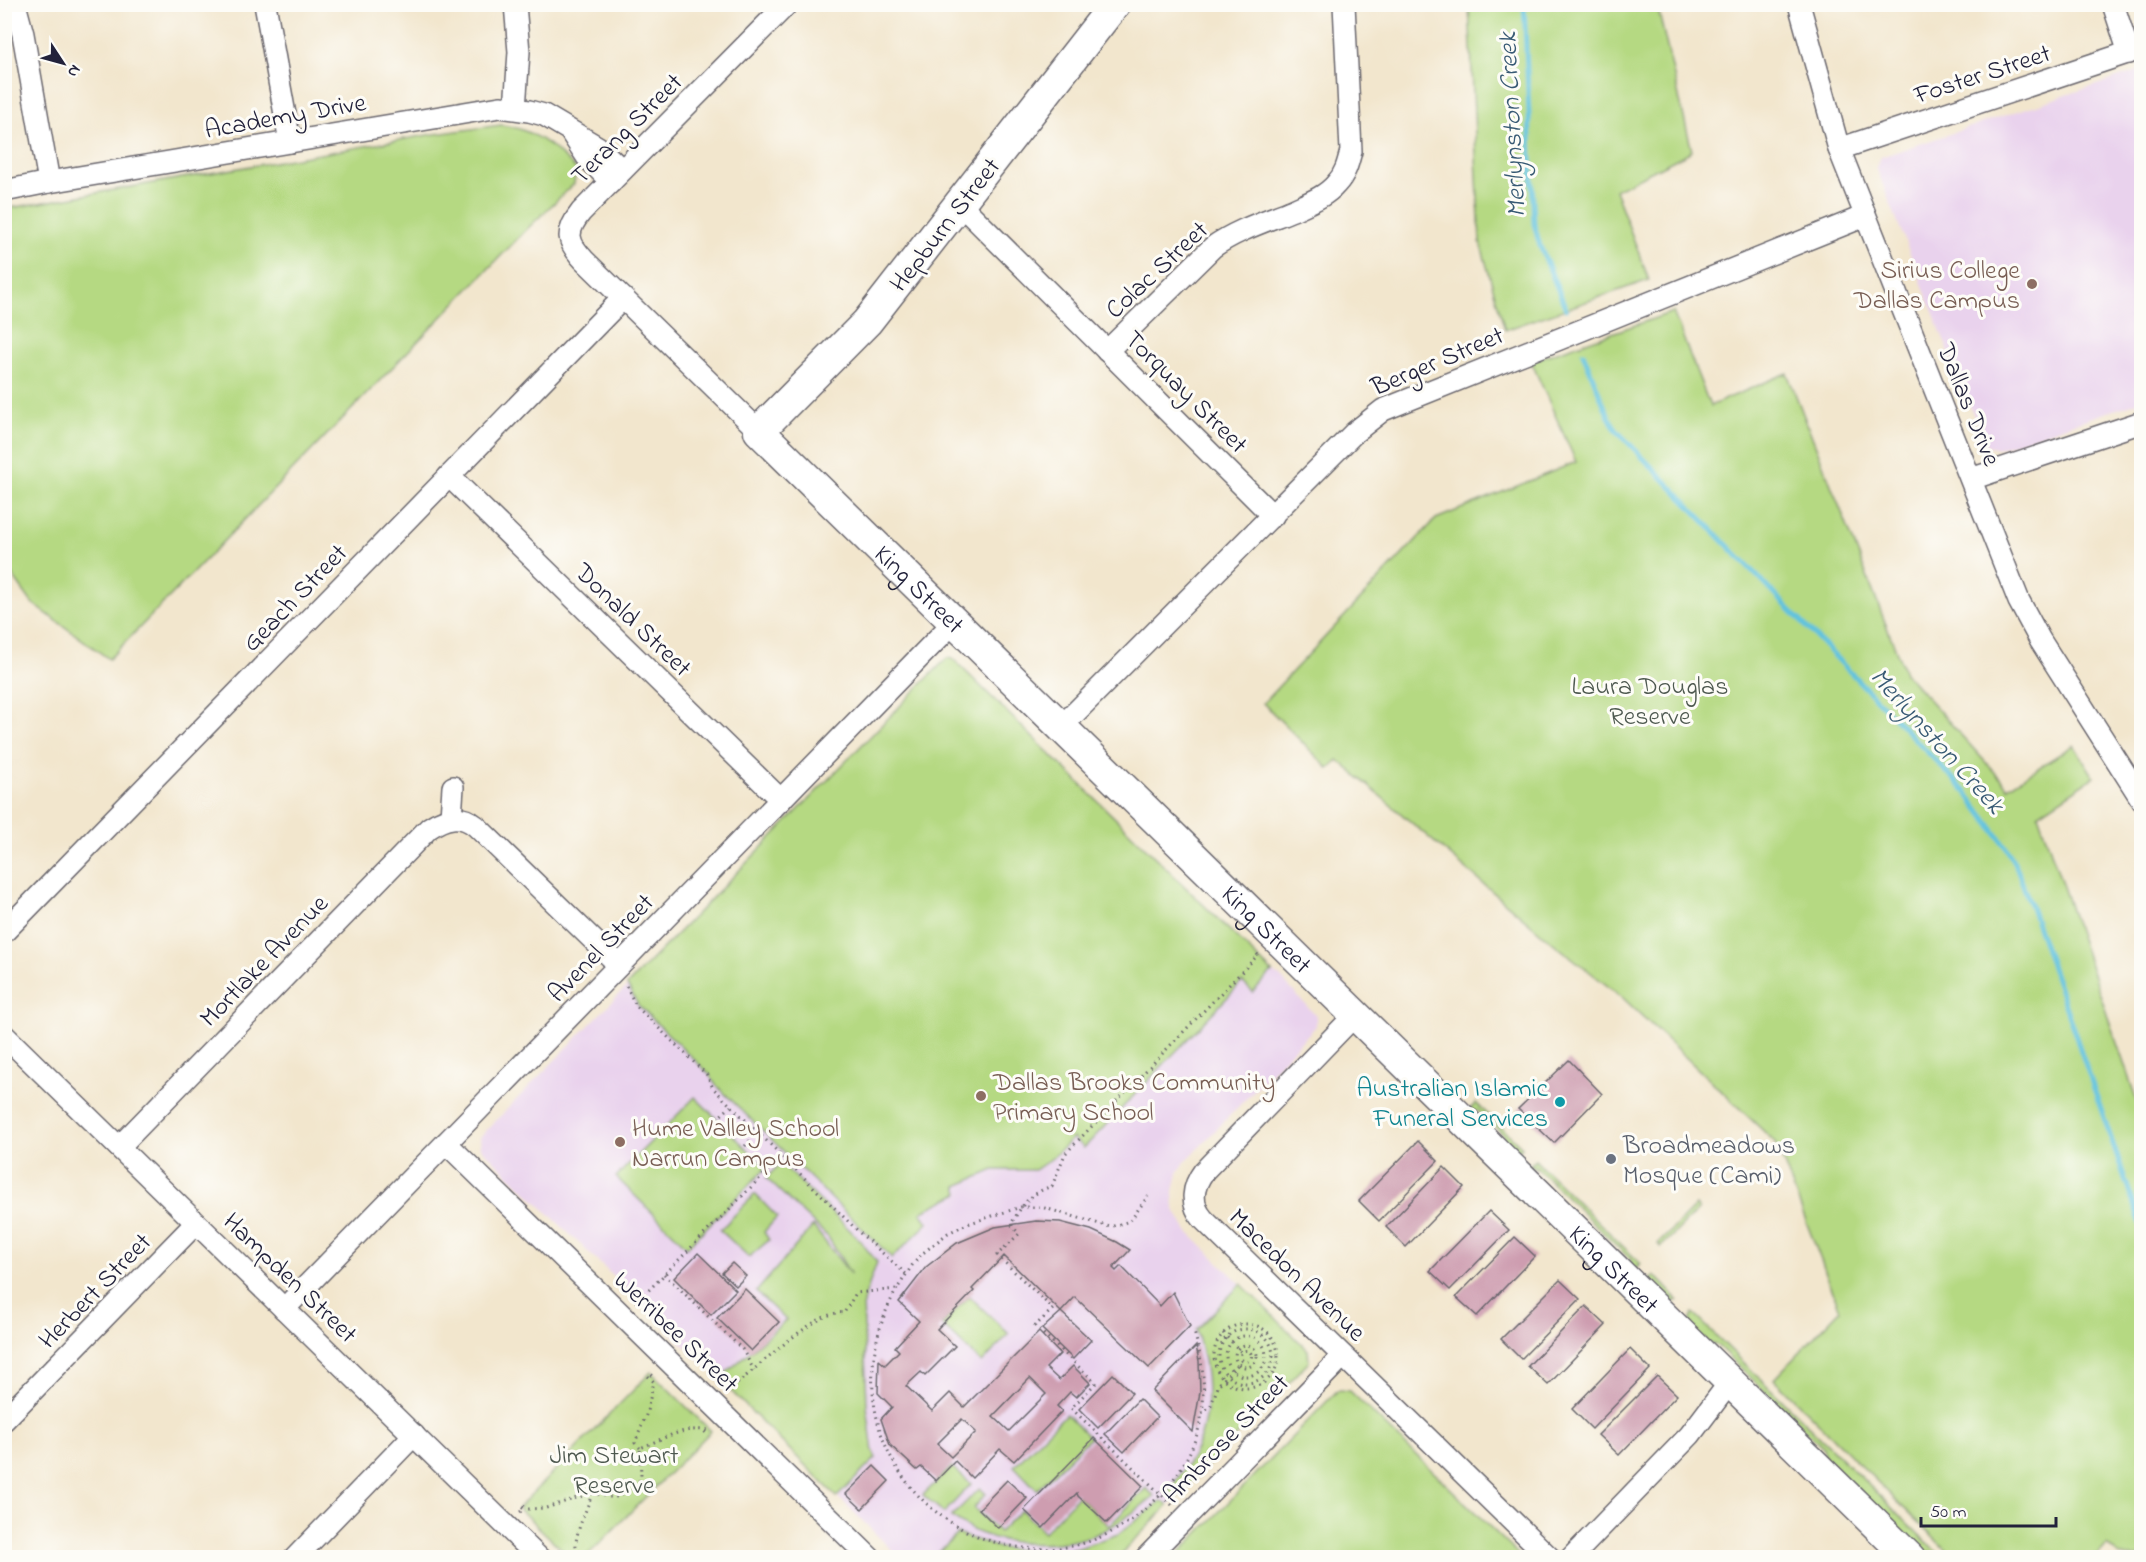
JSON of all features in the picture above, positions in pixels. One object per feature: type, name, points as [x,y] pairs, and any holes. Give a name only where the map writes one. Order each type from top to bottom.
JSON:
[{"type":"street","points":[[15,4],[23,34],[49,182]]},
{"type":"street","points":[[264,4],[290,142]]},
{"type":"street","points":[[515,4],[519,52],[515,108]]},
{"type":"street","name":"Terang Street","points":[[623,298],[577,253],[569,237],[574,220],[788,4]]},
{"type":"street","name":"Hepburn Street","points":[[759,431],[867,322],[1115,4]]},
{"type":"street","name":"Colac Street","points":[[1107,351],[1213,247],[1234,235],[1320,198],[1342,177],[1351,151],[1344,4]]},
{"type":"street","name":"Dallas Drive","points":[[1799,4],[1839,149],[2028,619],[2142,800]]},
{"type":"street","points":[[2113,4],[2135,51]]},
{"type":"street","name":"Foster Street","points":[[1839,149],[2135,51]]},
{"type":"street","name":"Academy Drive","points":[[4,191],[485,108],[515,108],[544,115],[570,131],[587,157],[616,176]]},
{"type":"street","name":"Torquay Street","points":[[960,204],[1273,516]]},
{"type":"street","name":"Berger Street","points":[[1062,727],[1355,432],[1383,410],[1865,216]]},
{"type":"street","name":"King Street","points":[[623,298],[1910,1557]]},
{"type":"street","name":"Geach Street","points":[[4,932],[623,298]]},
{"type":"street","points":[[1971,479],[2142,422]]},
{"type":"street","name":"Donald Street","points":[[449,476],[781,800]]},
{"type":"street","name":"Avenel Street","points":[[284,1309],[447,1143],[622,975],[781,800],[954,622]]},
{"type":"street","points":[[453,787],[451,817],[464,819],[476,826],[622,975]]},
{"type":"street","name":"Mortlake Avenue","points":[[118,1147],[429,828],[451,817]]},
{"type":"street","name":"Macedon Avenue","points":[[1355,1015],[1203,1171],[1193,1195],[1196,1209],[1203,1219],[1550,1557]]},
{"type":"street","name":"Hampden Street","points":[[4,1035],[414,1435],[548,1554]]},
{"type":"street","name":"Werribee Street","points":[[447,1143],[870,1557]]},
{"type":"street","name":"Herbert Street","points":[[4,1420],[196,1223]]},
{"type":"street","name":"Ambrose Street","points":[[1146,1557],[1343,1356]]},
{"type":"street","points":[[1571,1557],[1736,1388]]},
{"type":"street","points":[[295,1557],[414,1435]]},
{"type":"path","points":[[1180,1522],[1168,1509],[1172,1505],[1071,1408],[1096,1383],[1035,1326],[1053,1309],[997,1255],[1019,1234],[1011,1224],[1021,1207],[1038,1191],[1052,1186],[1065,1154],[1258,955],[1255,952],[1272,934]]},
{"type":"path","points":[[622,975],[636,1006],[707,1075],[713,1088],[730,1106],[861,1234],[906,1274]]},
{"type":"path","points":[[717,1119],[730,1106]]},
{"type":"path","points":[[744,1146],[758,1132]]},
{"type":"path","points":[[636,1303],[782,1156]]},
{"type":"path","points":[[1148,1196],[1130,1221],[1110,1227],[1041,1207],[1021,1207],[995,1214],[948,1233],[923,1253],[906,1274],[884,1317],[872,1370],[876,1415],[888,1450],[903,1478],[917,1496],[955,1526],[979,1537],[1034,1548],[1061,1548],[1114,1532],[1137,1516],[1161,1494],[1186,1459],[1196,1436],[1202,1414],[1202,1369],[1194,1332]]},
{"type":"path","points":[[664,1274],[742,1349],[754,1370]]},
{"type":"path","points":[[726,1392],[813,1322],[833,1313],[844,1313],[856,1293],[897,1289]]},
{"type":"path","points":[[1240,1324],[1251,1324],[1269,1333],[1278,1353],[1277,1364],[1269,1379],[1255,1388],[1244,1389],[1223,1380],[1214,1362],[1217,1342],[1223,1333],[1240,1324]]},
{"type":"path","points":[[1242,1330],[1250,1330],[1264,1337],[1273,1354],[1269,1369],[1259,1380],[1244,1383],[1227,1376],[1219,1361],[1222,1344],[1227,1338],[1242,1330]]},
{"type":"path","points":[[1223,1333],[1242,1353],[1240,1356],[1242,1360]]},
{"type":"path","points":[[1260,1342],[1269,1333]]},
{"type":"path","points":[[1243,1337],[1260,1342],[1266,1357],[1263,1366],[1256,1373],[1244,1376],[1232,1371],[1226,1360],[1228,1348],[1232,1342],[1243,1337]]},
{"type":"path","points":[[1244,1345],[1254,1348],[1257,1356],[1254,1364],[1245,1368],[1238,1365],[1235,1358],[1238,1348],[1244,1345]]},
{"type":"path","points":[[1254,1348],[1250,1352],[1250,1360],[1254,1364]]},
{"type":"path","points":[[1242,1353],[1250,1352]]},
{"type":"path","points":[[1257,1356],[1266,1357]]},
{"type":"path","points":[[1202,1414],[1211,1405],[1215,1391],[1223,1380],[1242,1360]]},
{"type":"path","points":[[1242,1360],[1246,1362],[1250,1360]]},
{"type":"path","points":[[1263,1366],[1269,1369]]},
{"type":"path","points":[[1256,1373],[1259,1380]]},
{"type":"path","points":[[519,1513],[524,1509],[521,1506],[523,1505],[528,1509],[536,1509],[592,1493],[617,1497],[634,1489],[641,1476],[642,1468],[640,1448],[635,1443],[646,1415],[654,1382],[648,1376],[651,1374],[654,1377],[657,1374]]},
{"type":"path","points":[[1264,1375],[1269,1379]]},
{"type":"path","points":[[640,1448],[686,1430],[703,1430],[706,1433],[709,1426]]},
{"type":"path","points":[[578,1557],[576,1541],[592,1493]]},
{"type":"path","points":[[548,1554],[565,1557]]},
{"type":"shaded area","name":"Sirius College Dallas Campus","points":[[2141,70],[2141,401],[1997,449],[1985,444],[1876,167],[1881,157]]},
{"type":"shaded area","name":"Dallas Brooks Community Primary School","points":[[947,658],[953,659],[1272,972],[1280,977],[1316,1016],[1316,1026],[1185,1162],[1178,1173],[1173,1196],[1174,1208],[1186,1230],[1308,1350],[1309,1362],[1118,1557],[899,1557],[481,1148],[480,1137]]},
{"type":"green space","points":[[1469,5],[1657,5],[1692,151],[1615,190],[1649,280],[1505,330],[1480,242]]},
{"type":"green space","points":[[501,125],[533,134],[551,146],[576,169],[574,184],[528,228],[109,659],[32,603],[5,565],[5,209],[428,135]]},
{"type":"green space","name":"Laura Douglas Reserve","points":[[1673,312],[1710,406],[1787,373],[1905,673],[2008,787],[2074,745],[2094,777],[2038,814],[2141,1113],[2141,1557],[2120,1557],[2107,1545],[2096,1557],[1953,1557],[1774,1379],[1840,1310],[1776,1143],[1623,998],[1548,939],[1338,760],[1329,769],[1263,703],[1436,519],[1576,462],[1531,361]]},
{"type":"green space","points":[[947,658],[953,659],[1272,972],[1253,992],[1242,982],[1084,1148],[1073,1138],[1051,1159],[1035,1170],[994,1170],[957,1186],[959,1193],[921,1212],[928,1223],[892,1258],[638,1005],[627,985]]},
{"type":"green space","points":[[695,1097],[766,1168],[687,1247],[616,1177]]},
{"type":"green space","points":[[1476,1103],[1522,1147],[1516,1154],[1503,1143],[1503,1134],[1478,1111],[1469,1110]]},
{"type":"green space","points":[[1535,1160],[1641,1264],[1635,1270],[1631,1269],[1631,1260],[1536,1167],[1529,1166]]},
{"type":"green space","points":[[781,1163],[857,1237],[877,1262],[863,1302],[867,1406],[873,1452],[876,1458],[837,1497],[719,1379],[786,1320],[756,1292],[813,1226],[851,1275],[828,1237],[766,1178]]},
{"type":"green space","points":[[755,1194],[777,1217],[764,1232],[769,1240],[749,1257],[720,1230]]},
{"type":"green space","points":[[1696,1206],[1699,1209],[1661,1247],[1658,1244]]},
{"type":"green space","points":[[1654,1275],[1678,1300],[1668,1304],[1648,1282]]},
{"type":"green space","points":[[1241,1284],[1308,1350],[1309,1362],[1175,1499],[1169,1492],[1199,1442],[1206,1410],[1204,1362],[1196,1330]]},
{"type":"green space","points":[[969,1296],[1009,1334],[982,1363],[942,1325]]},
{"type":"green space","points":[[1693,1313],[1942,1557],[1936,1557],[1929,1552],[1921,1553],[1825,1458],[1823,1448],[1717,1345],[1708,1344],[1689,1326]]},
{"type":"green space","name":"Jim Stewart Reserve","points":[[651,1372],[711,1431],[586,1557],[570,1557],[518,1508]]},
{"type":"green space","points":[[1338,1390],[1350,1391],[1521,1557],[1175,1557]]},
{"type":"green space","points":[[1066,1414],[1090,1438],[1037,1490],[1014,1466]]},
{"type":"green space","points":[[952,1467],[971,1484],[944,1513],[923,1495]]},
{"type":"green space","points":[[980,1488],[986,1494],[974,1508],[999,1532],[1021,1510],[1044,1532],[1078,1496],[1109,1526],[1146,1488],[1154,1496],[1115,1525],[1101,1532],[1072,1541],[1040,1544],[993,1538],[951,1517]]},
{"type":"green space","points":[[1161,1502],[1168,1506],[1118,1557],[933,1557],[958,1534],[1000,1548],[1042,1552],[1079,1548],[1118,1534]]},
{"type":"building","name":"Australian Islamic Funeral Services","points":[[1569,1060],[1602,1094],[1554,1143],[1518,1109]]},
{"type":"building","points":[[1418,1141],[1438,1161],[1379,1221],[1359,1201]]},
{"type":"building","points":[[1444,1167],[1464,1187],[1406,1247],[1386,1227]]},
{"type":"building","points":[[1489,1211],[1509,1230],[1450,1290],[1430,1271]]},
{"type":"building","points":[[1036,1221],[1060,1222],[1091,1230],[1117,1242],[1130,1250],[1113,1268],[1116,1271],[1121,1266],[1160,1306],[1173,1292],[1190,1326],[1149,1368],[1075,1297],[1061,1312],[1004,1256],[937,1329],[955,1346],[925,1376],[921,1372],[906,1386],[932,1411],[950,1393],[964,1407],[1039,1332],[1060,1354],[1046,1368],[1059,1380],[1073,1366],[1090,1383],[1076,1397],[1070,1392],[1057,1406],[1062,1411],[1014,1461],[1000,1449],[972,1478],[955,1461],[936,1481],[921,1467],[917,1470],[890,1445],[881,1419],[892,1407],[878,1393],[879,1360],[885,1365],[899,1351],[895,1347],[919,1321],[899,1302],[926,1267],[957,1243],[995,1227]],"holes":[[[1030,1378],[1046,1394],[1009,1431],[993,1416]],[[962,1419],[976,1432],[951,1457],[937,1444]]]},
{"type":"building","points":[[1515,1237],[1535,1256],[1477,1316],[1456,1297]]},
{"type":"building","points":[[698,1253],[736,1290],[711,1315],[674,1278]]},
{"type":"building","points":[[732,1263],[746,1276],[736,1286],[722,1273]]},
{"type":"building","points":[[1560,1280],[1580,1299],[1521,1359],[1501,1339]]},
{"type":"building","points":[[745,1289],[779,1322],[751,1351],[717,1318]]},
{"type":"building","points":[[1586,1306],[1606,1325],[1548,1385],[1528,1366]]},
{"type":"building","points":[[1061,1312],[1091,1340],[1073,1359],[1042,1329]]},
{"type":"building","points":[[1196,1346],[1200,1392],[1193,1432],[1152,1391]]},
{"type":"building","points":[[1630,1349],[1650,1369],[1592,1429],[1572,1409]]},
{"type":"building","points":[[1113,1374],[1132,1393],[1098,1428],[1079,1409]]},
{"type":"building","points":[[1657,1376],[1677,1395],[1619,1455],[1598,1435]]},
{"type":"building","points":[[1139,1399],[1157,1417],[1124,1452],[1105,1434]]},
{"type":"building","points":[[1094,1438],[1143,1486],[1107,1523],[1077,1493],[1043,1528],[1024,1510]]},
{"type":"building","points":[[874,1466],[889,1481],[862,1509],[846,1494]]},
{"type":"building","points":[[1007,1480],[1027,1498],[998,1528],[979,1509]]},
{"type":"waterway","name":"Merlynston Creek","points":[[1524,4],[1534,224],[1540,246],[1566,309]]},
{"type":"waterway","name":"Merlynston Creek","points":[[1583,353],[1608,415],[1617,431],[1965,791],[2006,847],[2018,871],[2036,921],[2142,1228]]},
{"type":"place","name":"Sirius College Dallas Campus","points":[[2032,284]]},
{"type":"place","name":"Dallas Brooks Community Primary School","points":[[981,1096]]},
{"type":"place","name":"Australian Islamic Funeral Services","points":[[1560,1102]]},
{"type":"place","name":"Hume Valley School Narrun Campus","points":[[620,1142]]},
{"type":"place","name":"Broadmeadows Mosque (Cami)","points":[[1611,1159]]}]
